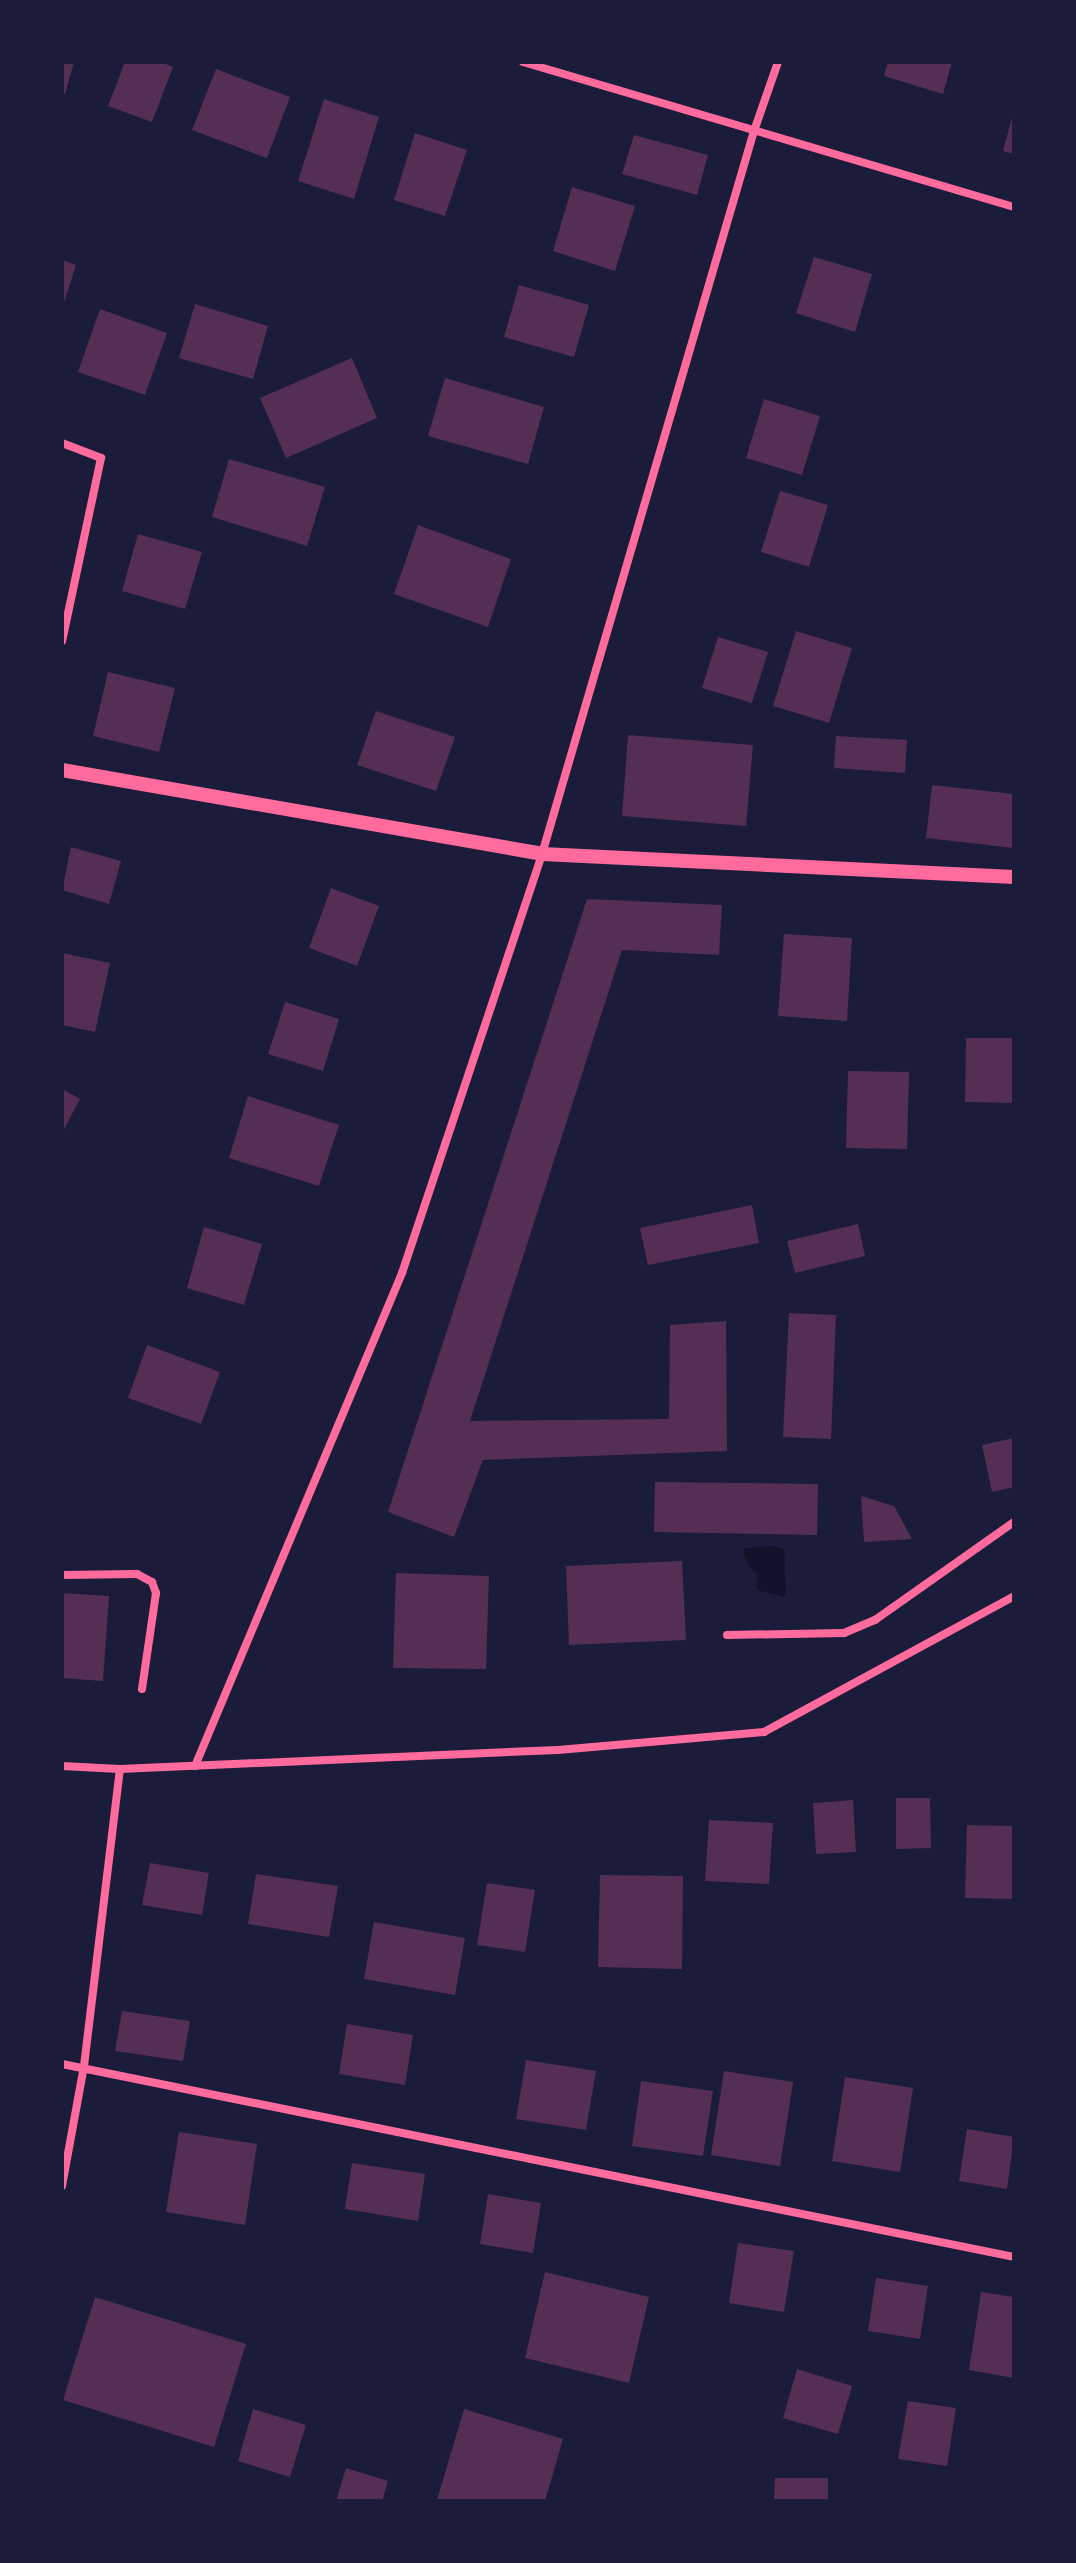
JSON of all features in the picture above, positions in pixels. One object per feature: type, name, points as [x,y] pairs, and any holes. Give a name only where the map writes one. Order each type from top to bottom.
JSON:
[{"type":"street","points":[[523,62],[1014,207]]},
{"type":"street","points":[[195,1766],[402,1273],[542,854],[754,131],[778,62]]},
{"type":"street","points":[[62,443],[101,458],[62,641]]},
{"type":"street","points":[[62,770],[542,854],[1014,877]]},
{"type":"street","points":[[727,1635],[844,1633],[875,1620],[1014,1522]]},
{"type":"street","points":[[62,1575],[137,1574],[152,1582],[156,1593],[142,1689]]},
{"type":"street","points":[[62,1766],[120,1769],[558,1750],[764,1732],[1014,1596]]},
{"type":"street","points":[[62,2186],[84,2066],[120,1769]]},
{"type":"street","points":[[62,2064],[84,2066],[1014,2257]]},
{"type":"shaded area","points":[[774,1546],[784,1549],[786,1597],[757,1590],[757,1574],[748,1565],[743,1548]]},
{"type":"building","points":[[62,62],[74,62],[65,94],[62,93]]},
{"type":"building","points":[[125,62],[161,62],[173,67],[152,122],[108,106]]},
{"type":"building","points":[[888,62],[952,62],[943,94],[884,76]]},
{"type":"building","points":[[216,69],[290,97],[267,158],[192,130]]},
{"type":"building","points":[[324,99],[379,117],[354,199],[298,181]]},
{"type":"building","points":[[1014,114],[1014,154],[1003,151]]},
{"type":"building","points":[[415,133],[467,150],[445,216],[394,200]]},
{"type":"building","points":[[634,135],[708,155],[697,195],[622,174]]},
{"type":"building","points":[[572,187],[635,206],[615,271],[553,251]]},
{"type":"building","points":[[814,257],[872,274],[855,332],[796,313]]},
{"type":"building","points":[[62,260],[76,265],[63,306],[62,306]]},
{"type":"building","points":[[519,285],[589,305],[574,357],[504,337]]},
{"type":"building","points":[[195,304],[268,326],[253,379],[179,358]]},
{"type":"building","points":[[100,309],[167,333],[145,395],[78,372]]},
{"type":"building","points":[[352,358],[377,418],[286,458],[260,398]]},
{"type":"building","points":[[445,378],[544,407],[528,464],[428,436]]},
{"type":"building","points":[[764,399],[820,416],[802,475],[746,458]]},
{"type":"building","points":[[229,459],[325,487],[307,546],[212,517]]},
{"type":"building","points":[[780,491],[828,505],[809,567],[761,552]]},
{"type":"building","points":[[418,525],[511,559],[488,627],[394,594]]},
{"type":"building","points":[[138,534],[202,552],[185,609],[122,591]]},
{"type":"building","points":[[796,631],[852,648],[829,723],[773,706]]},
{"type":"building","points":[[718,637],[768,652],[752,703],[702,688]]},
{"type":"building","points":[[108,672],[175,688],[159,752],[93,736]]},
{"type":"building","points":[[376,711],[455,737],[436,791],[357,765]]},
{"type":"building","points":[[628,735],[753,745],[746,826],[622,816]]},
{"type":"building","points":[[836,736],[907,740],[905,773],[834,768]]},
{"type":"building","points":[[932,785],[1014,794],[1014,848],[926,838]]},
{"type":"building","points":[[71,847],[121,861],[109,904],[62,890]]},
{"type":"building","points":[[331,888],[379,906],[357,966],[309,948]]},
{"type":"building","points":[[587,899],[722,905],[719,955],[622,950],[470,1421],[669,1419],[670,1325],[726,1321],[727,1451],[483,1460],[454,1537],[388,1512]]},
{"type":"building","points":[[784,934],[852,938],[847,1021],[778,1016]]},
{"type":"building","points":[[62,953],[110,963],[95,1032],[62,1025]]},
{"type":"building","points":[[285,1002],[339,1019],[323,1071],[268,1054]]},
{"type":"building","points":[[966,1038],[1014,1038],[1014,1103],[965,1102]]},
{"type":"building","points":[[848,1071],[909,1072],[907,1149],[846,1148]]},
{"type":"building","points":[[62,1089],[80,1099],[62,1133]]},
{"type":"building","points":[[248,1096],[339,1125],[319,1186],[229,1158]]},
{"type":"building","points":[[752,1205],[759,1243],[648,1265],[640,1228]]},
{"type":"building","points":[[858,1224],[865,1256],[795,1273],[787,1241]]},
{"type":"building","points":[[204,1227],[262,1244],[244,1305],[187,1288]]},
{"type":"building","points":[[789,1313],[836,1315],[831,1439],[783,1437]]},
{"type":"building","points":[[147,1345],[220,1372],[201,1424],[128,1398]]},
{"type":"building","points":[[1014,1438],[1014,1487],[992,1492],[982,1445]]},
{"type":"building","points":[[655,1482],[818,1484],[817,1535],[654,1532]]},
{"type":"building","points":[[861,1496],[894,1506],[912,1539],[864,1542]]},
{"type":"building","points":[[682,1561],[686,1640],[569,1645],[566,1566]]},
{"type":"building","points":[[396,1573],[489,1576],[486,1669],[393,1668]]},
{"type":"building","points":[[62,1593],[109,1596],[103,1681],[62,1678]]},
{"type":"building","points":[[896,1798],[930,1798],[931,1848],[896,1849]]},
{"type":"building","points":[[853,1800],[856,1852],[816,1854],[813,1803]]},
{"type":"building","points":[[709,1820],[773,1823],[769,1884],[705,1881]]},
{"type":"building","points":[[967,1825],[1014,1826],[1014,1899],[965,1898]]},
{"type":"building","points":[[150,1863],[209,1873],[202,1915],[142,1905]]},
{"type":"building","points":[[256,1874],[338,1886],[329,1937],[248,1924]]},
{"type":"building","points":[[600,1875],[683,1876],[682,1969],[598,1967]]},
{"type":"building","points":[[487,1883],[535,1890],[525,1952],[477,1945]]},
{"type":"building","points":[[374,1922],[465,1938],[455,1995],[364,1979]]},
{"type":"building","points":[[122,2011],[190,2021],[183,2061],[115,2051]]},
{"type":"building","points":[[347,2024],[413,2035],[405,2085],[339,2074]]},
{"type":"building","points":[[526,2060],[596,2071],[586,2130],[516,2119]]},
{"type":"building","points":[[724,2071],[793,2082],[780,2166],[711,2155]]},
{"type":"building","points":[[845,2077],[913,2088],[900,2172],[832,2161]]},
{"type":"building","points":[[641,2081],[713,2091],[703,2156],[632,2146]]},
{"type":"building","points":[[967,2129],[1014,2137],[1007,2189],[959,2181]]},
{"type":"building","points":[[179,2132],[257,2144],[245,2225],[166,2212]]},
{"type":"building","points":[[352,2163],[425,2174],[418,2221],[345,2209]]},
{"type":"building","points":[[488,2194],[541,2203],[533,2253],[480,2244]]},
{"type":"building","points":[[738,2243],[794,2251],[784,2312],[729,2303]]},
{"type":"building","points":[[545,2272],[649,2297],[629,2383],[525,2358]]},
{"type":"building","points":[[876,2278],[928,2286],[920,2339],[868,2331]]},
{"type":"building","points":[[981,2292],[1014,2297],[1014,2378],[969,2370]]},
{"type":"building","points":[[95,2297],[246,2344],[214,2447],[63,2400]]},
{"type":"building","points":[[797,2369],[852,2386],[838,2434],[783,2418]]},
{"type":"building","points":[[908,2401],[956,2408],[947,2466],[898,2459]]},
{"type":"building","points":[[253,2409],[306,2425],[290,2477],[238,2461]]},
{"type":"building","points":[[464,2409],[563,2439],[545,2501],[437,2500]]},
{"type":"building","points":[[346,2468],[388,2481],[382,2501],[336,2501]]},
{"type":"building","points":[[775,2478],[828,2478],[828,2501],[774,2501]]}]
